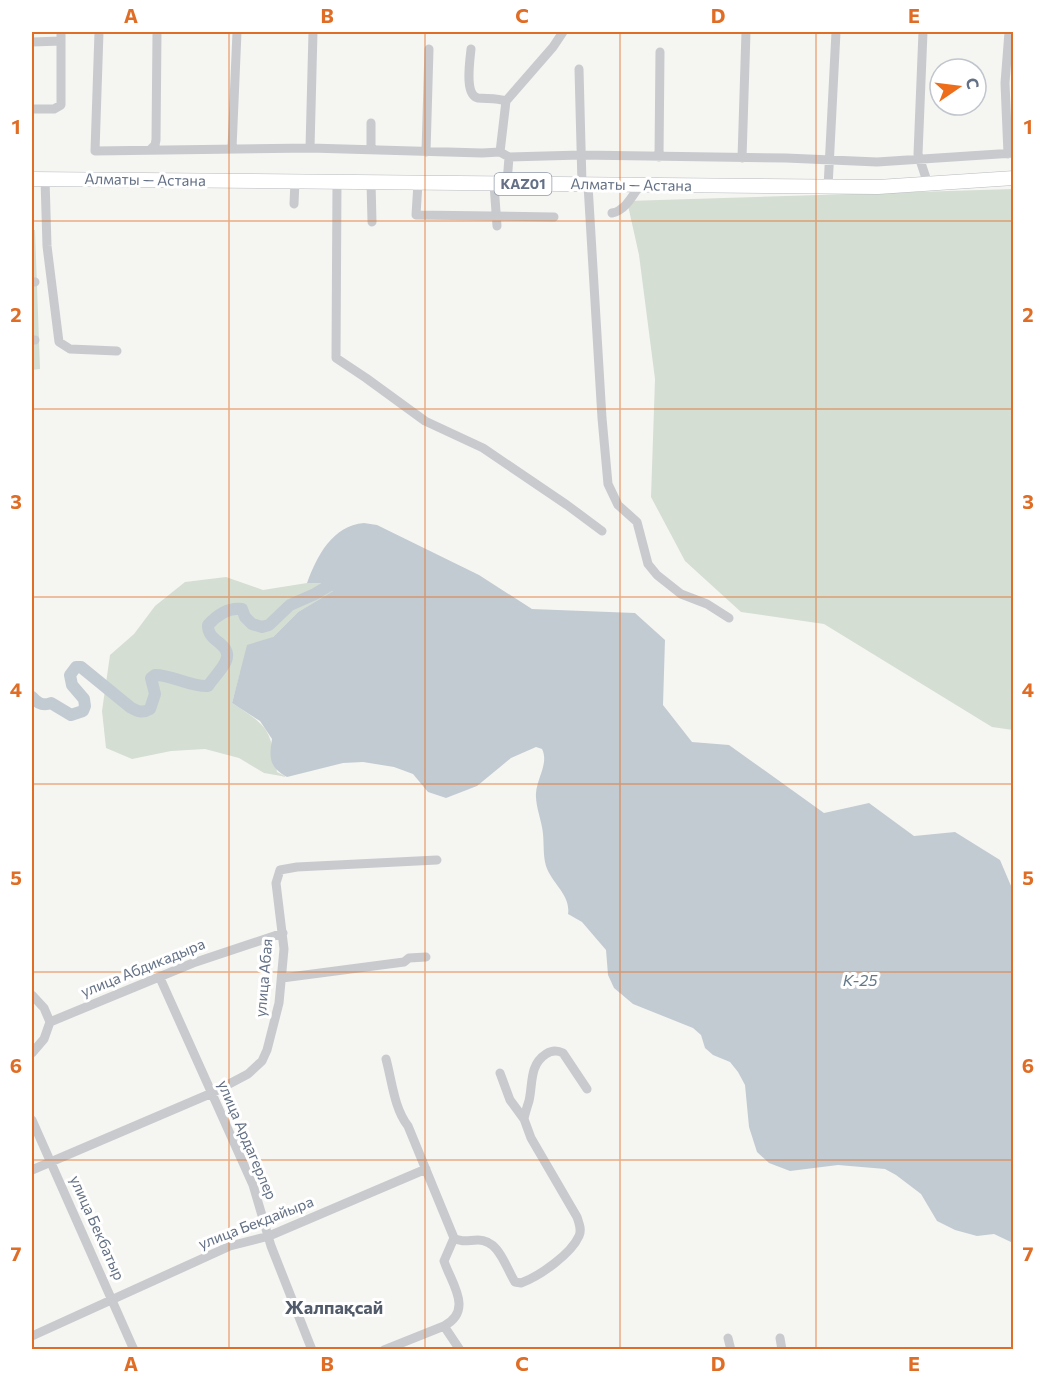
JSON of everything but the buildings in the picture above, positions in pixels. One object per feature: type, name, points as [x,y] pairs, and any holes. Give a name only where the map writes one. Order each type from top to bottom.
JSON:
[{"type":"highway","name":"Алматы — Астана","points":[[38,179],[878,187],[1014,178]]},
{"type":"street","points":[[99,32],[95,151],[151,149],[208,151],[232,148],[310,147],[426,152],[877,162],[1011,153],[1005,83],[1009,32]]},
{"type":"street","points":[[151,149],[156,140],[157,32]]},
{"type":"street","points":[[232,148],[237,32]]},
{"type":"street","points":[[310,147],[313,32]]},
{"type":"street","points":[[496,221],[505,154],[506,101],[553,47],[563,32]]},
{"type":"street","points":[[742,158],[746,32]]},
{"type":"street","points":[[828,187],[836,32]]},
{"type":"street","points":[[922,32],[919,160],[928,184]]},
{"type":"street","points":[[32,42],[61,36],[60,105],[54,110],[32,109]]},
{"type":"street","points":[[426,152],[429,49]]},
{"type":"street","points":[[471,49],[469,88],[471,94],[476,97],[506,101]]},
{"type":"street","points":[[659,157],[660,52]]},
{"type":"street","points":[[579,69],[581,155],[608,484],[618,505],[637,522],[648,564],[657,575],[681,594],[707,604],[729,618]]},
{"type":"street","points":[[371,123],[371,149]]},
{"type":"street","points":[[38,179],[59,342],[70,350],[117,351]]},
{"type":"street","points":[[294,204],[295,181]]},
{"type":"street","points":[[337,182],[336,358],[425,421],[483,448],[602,531]]},
{"type":"street","points":[[371,182],[372,222]]},
{"type":"street","points":[[418,183],[416,215],[496,221],[554,217]]},
{"type":"street","points":[[612,213],[618,213],[640,185]]},
{"type":"street","name":"улица Абая","points":[[32,1170],[212,1093],[238,1080],[262,1061],[275,1023],[282,978],[283,933],[276,883],[277,875],[284,868],[437,860]]},
{"type":"street","name":"улица Абдикадыра","points":[[50,1022],[193,963],[283,933]]},
{"type":"street","points":[[282,978],[404,962],[416,956],[426,957]]},
{"type":"street","name":"улица Ардагерлер","points":[[160,978],[253,1185],[268,1236],[312,1350]]},
{"type":"street","points":[[32,995],[44,1008],[50,1022],[44,1039],[32,1053]]},
{"type":"street","points":[[524,1119],[534,1068],[539,1059],[548,1052],[563,1053],[587,1089]]},
{"type":"street","points":[[386,1059],[398,1108],[408,1126],[454,1238],[461,1242],[480,1240],[492,1244],[515,1282],[521,1283],[543,1272],[558,1260],[579,1235],[581,1228],[578,1217],[531,1138],[524,1119],[510,1100],[500,1072]]},
{"type":"street","name":"улица Бекбатыр","points":[[32,1120],[134,1350]]},
{"type":"street","name":"улица Бекдайыра","points":[[32,1336],[230,1246],[268,1236],[426,1169]]},
{"type":"street","points":[[384,1350],[444,1326],[454,1319],[460,1305],[444,1261],[454,1238]]},
{"type":"street","points":[[444,1326],[460,1350]]},
{"type":"street","points":[[728,1338],[731,1350]]},
{"type":"street","points":[[780,1338],[782,1350]]},
{"type":"shaded area","points":[[1013,189],[1013,730],[992,727],[824,624],[741,612],[685,561],[651,497],[655,379],[639,255],[627,201]]},
{"type":"shaded area","points":[[32,230],[35,230],[40,369],[32,370]]},
{"type":"shaded area","points":[[226,577],[263,590],[307,583],[346,584],[298,612],[240,673],[232,703],[254,718],[266,730],[277,772],[287,777],[264,773],[239,758],[205,749],[171,751],[132,759],[106,748],[102,711],[110,655],[134,634],[155,606],[185,582]]},
{"type":"water","name":"К-25","points":[[364,523],[377,525],[479,575],[532,609],[635,613],[665,640],[663,705],[692,742],[729,745],[824,813],[869,803],[914,836],[955,832],[1000,860],[1014,893],[1013,1243],[994,1234],[977,1236],[955,1230],[937,1221],[921,1194],[885,1169],[838,1165],[790,1171],[769,1163],[757,1152],[749,1127],[745,1085],[738,1072],[730,1062],[713,1055],[705,1048],[701,1035],[693,1028],[633,1004],[614,988],[608,975],[606,950],[582,922],[568,914],[567,901],[549,872],[544,858],[542,829],[536,798],[544,760],[542,749],[536,747],[511,758],[477,786],[446,798],[428,792],[413,774],[394,767],[363,762],[343,763],[287,777],[277,770],[271,757],[272,739],[260,721],[232,703],[247,645],[273,637],[298,612],[345,584],[307,583],[327,544],[343,530]]},
{"type":"waterway","points":[[32,697],[41,704],[51,703],[71,715],[83,711],[84,699],[72,685],[70,675],[76,667],[81,667],[130,707],[147,711],[150,709],[155,694],[151,678],[155,675],[208,686],[219,672],[226,661],[227,652],[211,635],[208,625],[223,612],[242,609],[245,617],[252,624],[262,627],[269,625],[290,605],[330,585],[362,584]]},
{"type":"district","name":"Жалпақсай","points":[[334,1308]]}]
